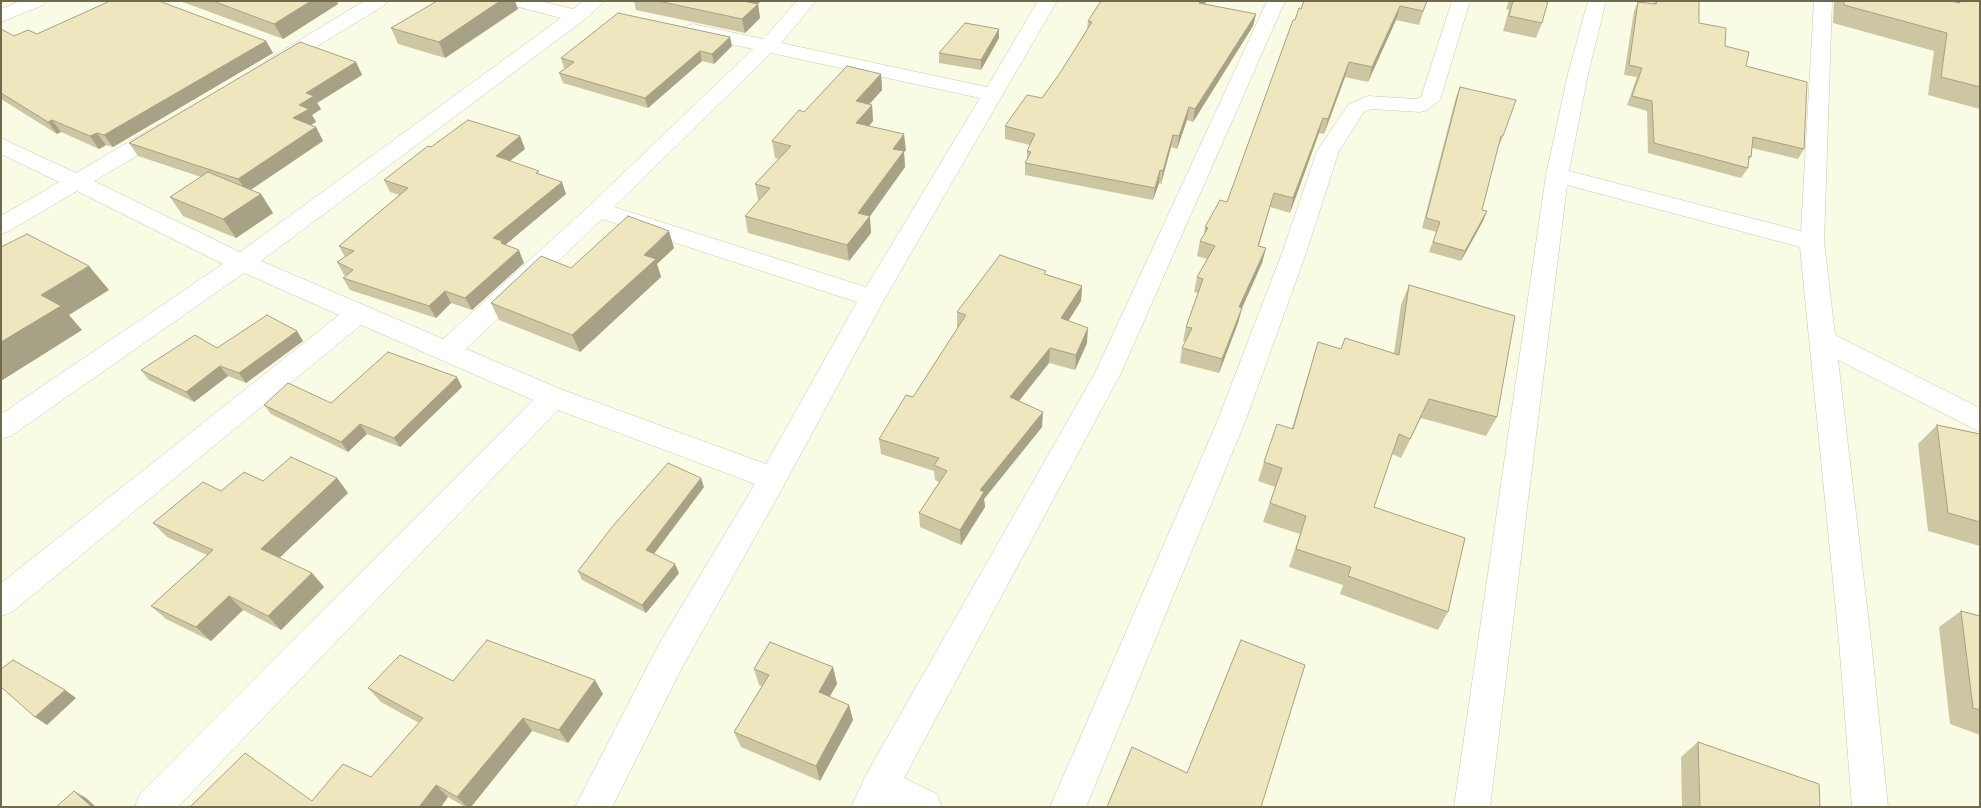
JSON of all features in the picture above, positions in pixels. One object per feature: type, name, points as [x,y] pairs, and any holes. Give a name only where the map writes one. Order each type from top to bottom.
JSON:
[{"type":"street","points":[[1,16],[36,1]]},
{"type":"street","points":[[260,72],[285,48],[378,1]]},
{"type":"street","points":[[518,1],[593,9]]},
{"type":"street","points":[[448,350],[598,210],[768,45],[806,1]]},
{"type":"street","points":[[593,807],[671,654],[773,478],[872,298],[1048,1]]},
{"type":"street","points":[[924,807],[875,796],[1108,373],[1276,1]]},
{"type":"street","points":[[1068,807],[1231,422],[1294,253],[1328,151],[1356,108],[1368,102],[1420,106],[1430,100],[1461,1]]},
{"type":"street","points":[[1472,807],[1557,175],[1578,74],[1597,1]]},
{"type":"street","points":[[1823,1],[1812,242],[1870,807]]},
{"type":"street","points":[[1,428],[242,264],[593,9]]},
{"type":"street","points":[[674,26],[992,94]]},
{"type":"street","points":[[1,226],[185,117]]},
{"type":"street","points":[[1,145],[242,264],[448,350],[553,397],[773,478]]},
{"type":"street","points":[[1557,175],[1812,242]]},
{"type":"street","points":[[598,210],[872,298]]},
{"type":"street","points":[[1,602],[360,313]]},
{"type":"street","points":[[1822,340],[1980,421]]},
{"type":"street","points":[[153,807],[553,397]]},
{"type":"building","points":[[110,1],[159,1],[266,41],[104,135],[97,133],[90,136],[52,120],[48,122],[1,93],[1,29],[14,36],[28,30],[37,34]]},
{"type":"building","points":[[213,1],[311,1],[274,24]]},
{"type":"building","points":[[437,1],[500,1],[439,42],[391,28]]},
{"type":"building","points":[[658,1],[743,1],[758,4],[742,19]]},
{"type":"building","points":[[1101,1],[1200,1],[1199,3],[1256,14],[1195,109],[1189,107],[1179,136],[1173,135],[1163,171],[1160,170],[1155,188],[1025,163],[1031,152],[1027,151],[1035,134],[1005,126],[1027,95],[1042,98],[1092,22],[1088,21]]},
{"type":"building","points":[[1304,1],[1427,1],[1423,11],[1400,6],[1372,67],[1349,62],[1328,119],[1323,118],[1293,198],[1274,193],[1258,246],[1266,248],[1239,307],[1242,308],[1222,359],[1182,348],[1192,328],[1186,327],[1203,279],[1197,277],[1215,246],[1200,241],[1208,228],[1205,227],[1220,200],[1227,202],[1293,20],[1295,20],[1299,8],[1301,9]]},
{"type":"building","points":[[1513,1],[1548,1],[1542,23],[1509,16]]},
{"type":"building","points":[[1657,1],[1699,1],[1699,23],[1726,28],[1725,46],[1749,52],[1746,66],[1807,82],[1804,149],[1753,137],[1748,168],[1654,143],[1652,101],[1632,96],[1642,68],[1629,65],[1638,2],[1656,4]]},
{"type":"building","points":[[1844,1],[1950,1],[1960,3],[1959,1],[1980,1],[1980,87],[1941,77],[1947,33],[1844,5]]},
{"type":"building","points":[[618,13],[730,37],[712,54],[700,51],[645,98],[559,73],[574,62],[561,58]]},
{"type":"building","points":[[965,23],[999,29],[981,60],[939,53]]},
{"type":"building","points":[[300,42],[356,62],[306,93],[314,96],[299,105],[309,109],[293,118],[316,127],[238,179],[129,143]]},
{"type":"building","points":[[847,66],[881,74],[856,101],[872,105],[856,123],[904,134],[893,149],[904,151],[858,213],[870,216],[847,245],[745,216],[770,188],[755,184],[791,146],[772,141],[799,110],[804,112]]},
{"type":"building","points":[[1460,87],[1516,100],[1503,136],[1501,136],[1482,210],[1487,211],[1465,251],[1433,242],[1440,222],[1426,218]]},
{"type":"building","points":[[468,120],[520,136],[496,156],[539,171],[536,173],[562,182],[493,238],[519,250],[465,298],[445,291],[429,306],[343,278],[353,270],[337,262],[354,251],[339,246],[408,188],[384,180],[428,146],[431,147]]},
{"type":"building","points":[[208,172],[261,194],[223,219],[170,197]]},
{"type":"building","points":[[628,216],[669,231],[644,255],[656,259],[572,335],[491,303],[541,256],[571,268]]},
{"type":"building","points":[[27,234],[89,266],[41,295],[61,306],[1,342],[1,247]]},
{"type":"building","points":[[1000,255],[1046,271],[1044,274],[1082,286],[1061,318],[1088,328],[1076,355],[1050,348],[1010,397],[1043,412],[980,490],[984,492],[960,530],[919,513],[947,471],[934,465],[939,458],[879,439],[906,395],[913,397],[966,315],[957,312]]},
{"type":"building","points":[[1409,285],[1515,316],[1497,417],[1429,399],[1410,439],[1399,434],[1374,507],[1465,538],[1448,612],[1348,576],[1351,567],[1296,549],[1306,516],[1270,503],[1282,468],[1264,462],[1277,424],[1293,429],[1318,342],[1341,349],[1345,338],[1399,355]]},
{"type":"building","points":[[267,315],[297,331],[239,373],[220,366],[186,392],[141,370],[195,335],[217,348]]},
{"type":"building","points":[[388,352],[457,377],[394,438],[360,424],[341,442],[264,405],[288,383],[331,403]]},
{"type":"building","points":[[1937,425],[1980,434],[1980,522],[1948,513]]},
{"type":"building","points":[[291,457],[337,478],[261,549],[312,573],[268,616],[229,596],[196,627],[151,606],[213,550],[153,523],[203,482],[221,491],[244,472],[263,481]]},
{"type":"building","points":[[668,463],[701,478],[646,550],[675,564],[642,605],[578,571],[612,527]]},
{"type":"building","points":[[1961,611],[1980,616],[1980,710],[1973,708]]},
{"type":"building","points":[[487,640],[595,680],[559,730],[523,718],[457,797],[436,785],[419,807],[190,807],[245,753],[312,801],[343,764],[371,777],[423,718],[368,688],[400,655],[453,681]]},
{"type":"building","points":[[1241,640],[1305,665],[1261,807],[1107,807],[1132,747],[1187,773]]},
{"type":"building","points":[[770,642],[833,667],[819,692],[849,705],[816,766],[734,732],[769,675],[754,669]]},
{"type":"building","points":[[13,660],[65,690],[35,717],[1,687],[1,669]]},
{"type":"building","points":[[1698,742],[1819,784],[1820,807],[1700,807]]},
{"type":"building","points":[[74,791],[92,807],[56,807]]}]
